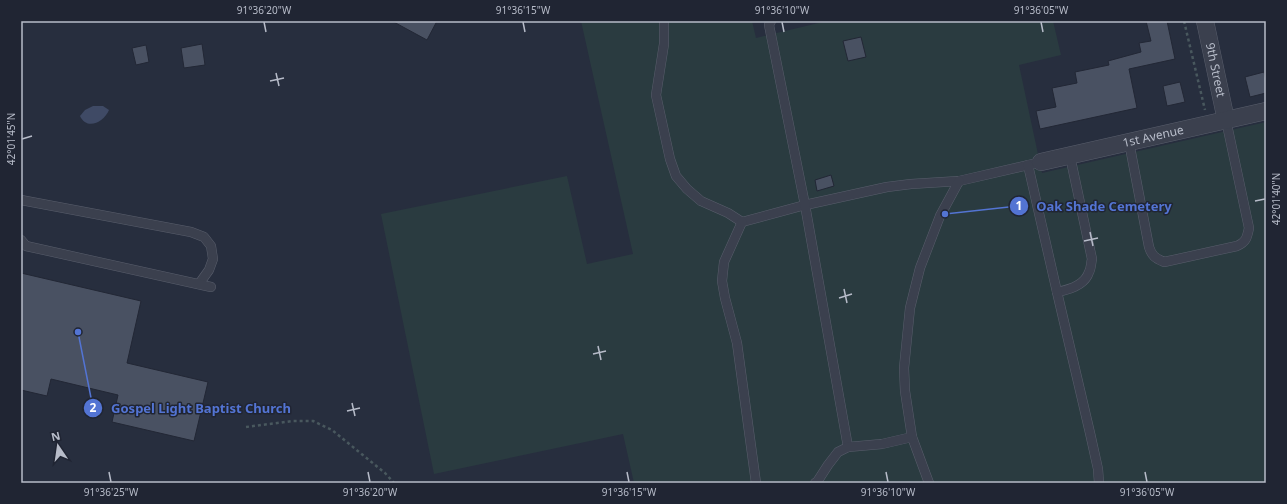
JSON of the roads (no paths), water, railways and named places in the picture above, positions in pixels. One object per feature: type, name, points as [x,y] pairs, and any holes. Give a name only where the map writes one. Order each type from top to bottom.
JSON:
[{"type":"street","name":"9th Street","points":[[1205,21],[1226,120]]},
{"type":"street","name":"1st Avenue","points":[[1034,164],[1266,111]]},
{"type":"lane","points":[[664,21],[664,44],[656,95],[670,159],[676,176],[687,189],[701,201],[728,213],[742,222],[805,205],[887,187],[959,181],[1034,164],[1057,292],[1098,469],[1099,483]]},
{"type":"lane","points":[[771,21],[769,25],[805,205],[848,447]]},
{"type":"lane","points":[[1129,142],[1149,246],[1151,254],[1156,259],[1164,262],[1237,246],[1244,243],[1248,235],[1249,228],[1226,120]]},
{"type":"lane","points":[[1057,292],[1068,290],[1081,283],[1089,273],[1092,259],[1070,156]]},
{"type":"lane","points":[[928,483],[912,437],[905,391],[904,368],[910,308],[920,268],[940,216],[959,181]]},
{"type":"lane","points":[[21,200],[191,232],[204,237],[211,246],[213,259],[209,270],[199,284]]},
{"type":"lane","points":[[742,222],[724,262],[722,281],[737,343],[756,483]]},
{"type":"lane","points":[[21,240],[26,246],[211,286]]},
{"type":"lane","points":[[816,483],[838,452],[848,447],[882,444],[912,437]]},
{"type":"water","points":[[93,106],[103,106],[109,110],[103,118],[91,124],[83,121],[80,116],[85,110]]},
{"type":"place","name":"Oak Shade Cemetery","points":[[945,214]]},
{"type":"place","name":"Gospel Light Baptist Church","points":[[78,332]]}]
